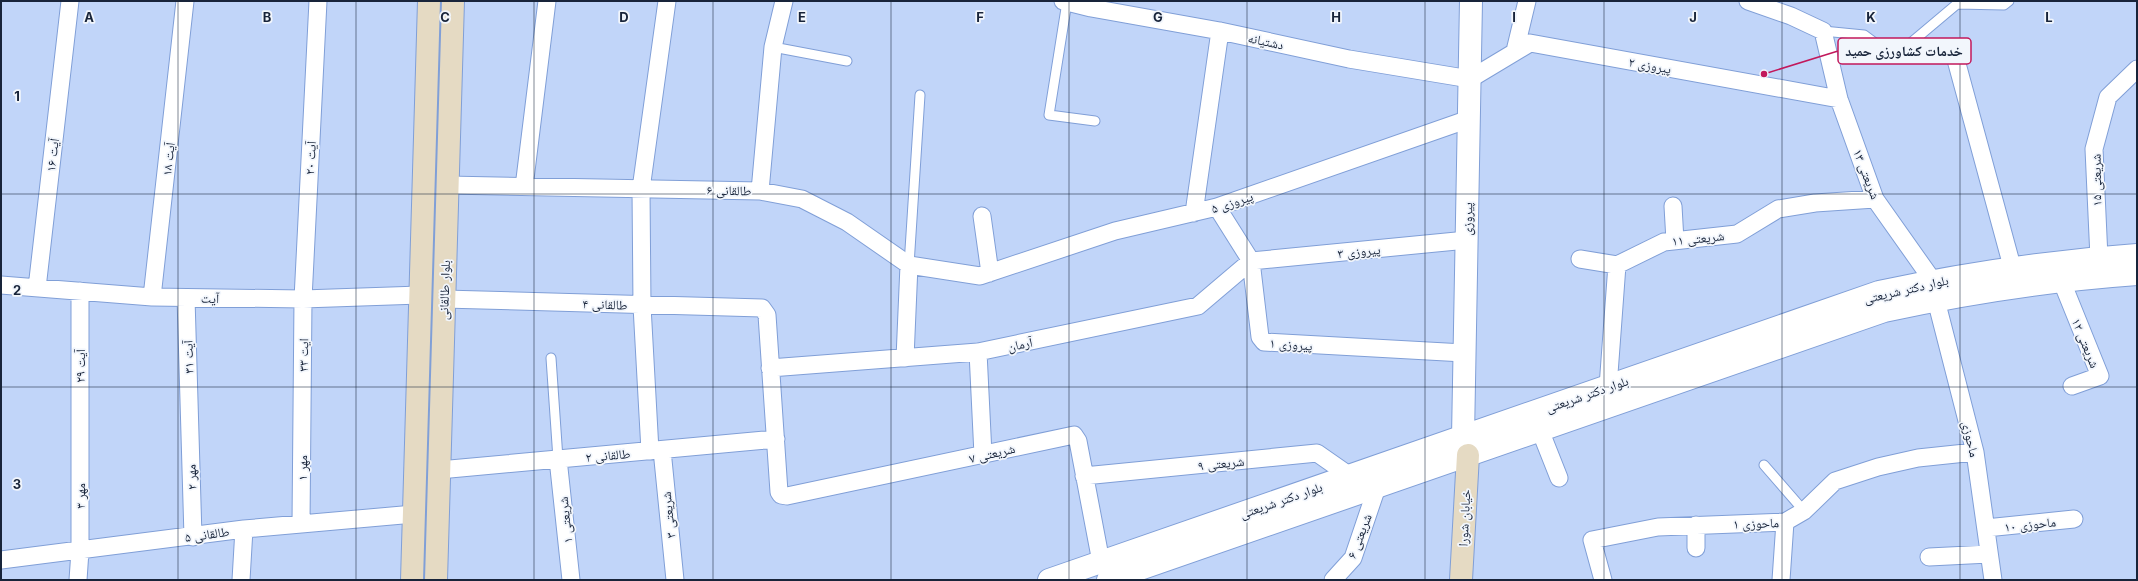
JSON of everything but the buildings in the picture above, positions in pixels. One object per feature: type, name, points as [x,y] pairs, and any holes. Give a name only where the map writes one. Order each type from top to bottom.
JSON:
[{"type":"main road","name":"بلوار طالقانی","points":[[412,580],[428,1]]},
{"type":"main road","name":"بلوار طالقانی","points":[[436,580],[453,1]]},
{"type":"main road","name":"خیابان شورا","points":[[1448,580],[1461,451]]},
{"type":"main road","name":"خیابان شورا","points":[[1461,451],[1461,580]]},
{"type":"street","name":"آیت ۱۶","points":[[37,288],[70,1]]},
{"type":"street","name":"آیت ۱۸","points":[[152,297],[185,1]]},
{"type":"street","name":"آیت ۲۰","points":[[303,299],[318,1]]},
{"type":"street","points":[[524,187],[547,1]]},
{"type":"street","name":"شریعتی ۳","points":[[667,1],[641,189],[642,306],[656,450],[675,580]]},
{"type":"street","points":[[760,191],[772,47],[784,1]]},
{"type":"street","name":"پیروزی","points":[[1461,451],[1467,240],[1471,1]]},
{"type":"street","points":[[1515,51],[1527,1]]},
{"type":"street","points":[[1748,1],[1791,8],[1823,31]]},
{"type":"street","name":"دشتیانه","points":[[1065,2],[1090,5],[1220,31],[1349,59],[1470,79]]},
{"type":"street","points":[[1194,213],[1220,31]]},
{"type":"street","name":"شریعتی ۱۳","points":[[1823,31],[1839,99],[1875,199],[1934,290]]},
{"type":"street","name":"پیروزی ۲","points":[[1470,79],[1530,43],[1839,99]]},
{"type":"street","points":[[1956,60],[2013,270]]},
{"type":"street","name":"شریعتی ۱۵","points":[[2099,258],[2094,149],[2108,97],[2137,69]]},
{"type":"street","name":"پیروزی ۵","points":[[990,273],[1115,231],[1217,207],[1469,119]]},
{"type":"street","name":"طالقانی ۶","points":[[447,185],[760,191],[802,199],[846,222],[909,265],[980,276],[990,273]]},
{"type":"street","name":"شریعتی ۱۱","points":[[1617,265],[1664,242],[1737,234],[1778,209],[1816,203],[1875,199]]},
{"type":"street","points":[[1673,206],[1675,241]]},
{"type":"street","name":"پیروزی ۱","points":[[1217,207],[1250,261],[1260,338],[1264,342],[1464,353]]},
{"type":"street","points":[[982,216],[990,273]]},
{"type":"street","name":"پیروزی ۳","points":[[1250,261],[1467,240]]},
{"type":"street","name":"بلوار دکتر شریعتی","points":[[1294,506],[1350,476],[1461,451],[1540,430],[1884,311],[1934,290],[2013,270],[2099,258],[2137,255]]},
{"type":"street","points":[[1580,259],[1617,265],[1608,386]]},
{"type":"street","name":"آرمان","points":[[770,368],[978,352],[1198,306],[1250,261]]},
{"type":"street","points":[[905,358],[909,265]]},
{"type":"street","name":"بلوار دکتر شریعتی","points":[[1049,580],[1104,571],[1294,506],[1377,487],[1608,386],[1879,292],[2062,282],[2137,274]]},
{"type":"street","name":"شریعتی ۱۲","points":[[2062,282],[2100,376],[2072,386]]},
{"type":"street","name":"آیت","points":[[1,285],[152,297],[186,298],[303,299],[420,295]]},
{"type":"street","name":"ماحوزی","points":[[1934,290],[1975,452],[1993,580]]},
{"type":"street","name":"آیت ۲۹","points":[[80,291],[80,441]]},
{"type":"street","name":"آیت ۳۱","points":[[186,298],[190,417]]},
{"type":"street","name":"ایت ۳۳","points":[[302,412],[303,299]]},
{"type":"street","name":"طالقانی ۴","points":[[444,299],[642,306],[762,308],[765,310],[770,368]]},
{"type":"street","points":[[978,352],[983,455]]},
{"type":"street","points":[[770,368],[776,439]]},
{"type":"street","name":"مهر ۱","points":[[301,524],[302,412]]},
{"type":"street","name":"مهر ۲","points":[[190,417],[193,536]]},
{"type":"street","points":[[1540,430],[1559,478]]},
{"type":"street","name":"شریعتی ۷","points":[[776,439],[779,492],[781,495],[787,496],[1074,435],[1078,441],[1104,571]]},
{"type":"street","name":"طالقانی ۲","points":[[439,470],[776,439]]},
{"type":"street","name":"مهر ۳","points":[[78,580],[80,551],[80,441]]},
{"type":"street","name":"ماحوزی ۱","points":[[1603,580],[1592,540],[1658,527],[1785,522],[1804,511],[1835,480],[1878,467],[1918,458],[1975,452]]},
{"type":"street","name":"شریعتی ۹","points":[[1084,476],[1317,453],[1350,476]]},
{"type":"street","name":"شریعتی ۱","points":[[558,459],[571,580]]},
{"type":"street","name":"شریعتی ۶","points":[[1333,580],[1353,558],[1377,487]]},
{"type":"street","name":"طالقانی ۵","points":[[1,560],[244,529],[414,514]]},
{"type":"street","name":"ماحوزی ۱۰","points":[[1986,528],[2074,519]]},
{"type":"street","points":[[1781,580],[1785,522]]},
{"type":"street","points":[[1696,525],[1696,548]]},
{"type":"street","points":[[241,580],[244,529]]},
{"type":"street","points":[[1929,557],[1989,554]]},
{"type":"lane","points":[[1823,31],[1864,35],[1894,57],[1957,4],[2004,5],[2009,1]]},
{"type":"lane","points":[[1065,2],[1049,115],[1095,121]]},
{"type":"lane","points":[[772,47],[846,61]]},
{"type":"lane","points":[[909,265],[920,95]]},
{"type":"lane","points":[[551,358],[558,459]]},
{"type":"lane","points":[[1764,465],[1804,511]]},
{"type":"place","name":"خدمات کشاورزی حمید","points":[[1764,74]]}]
